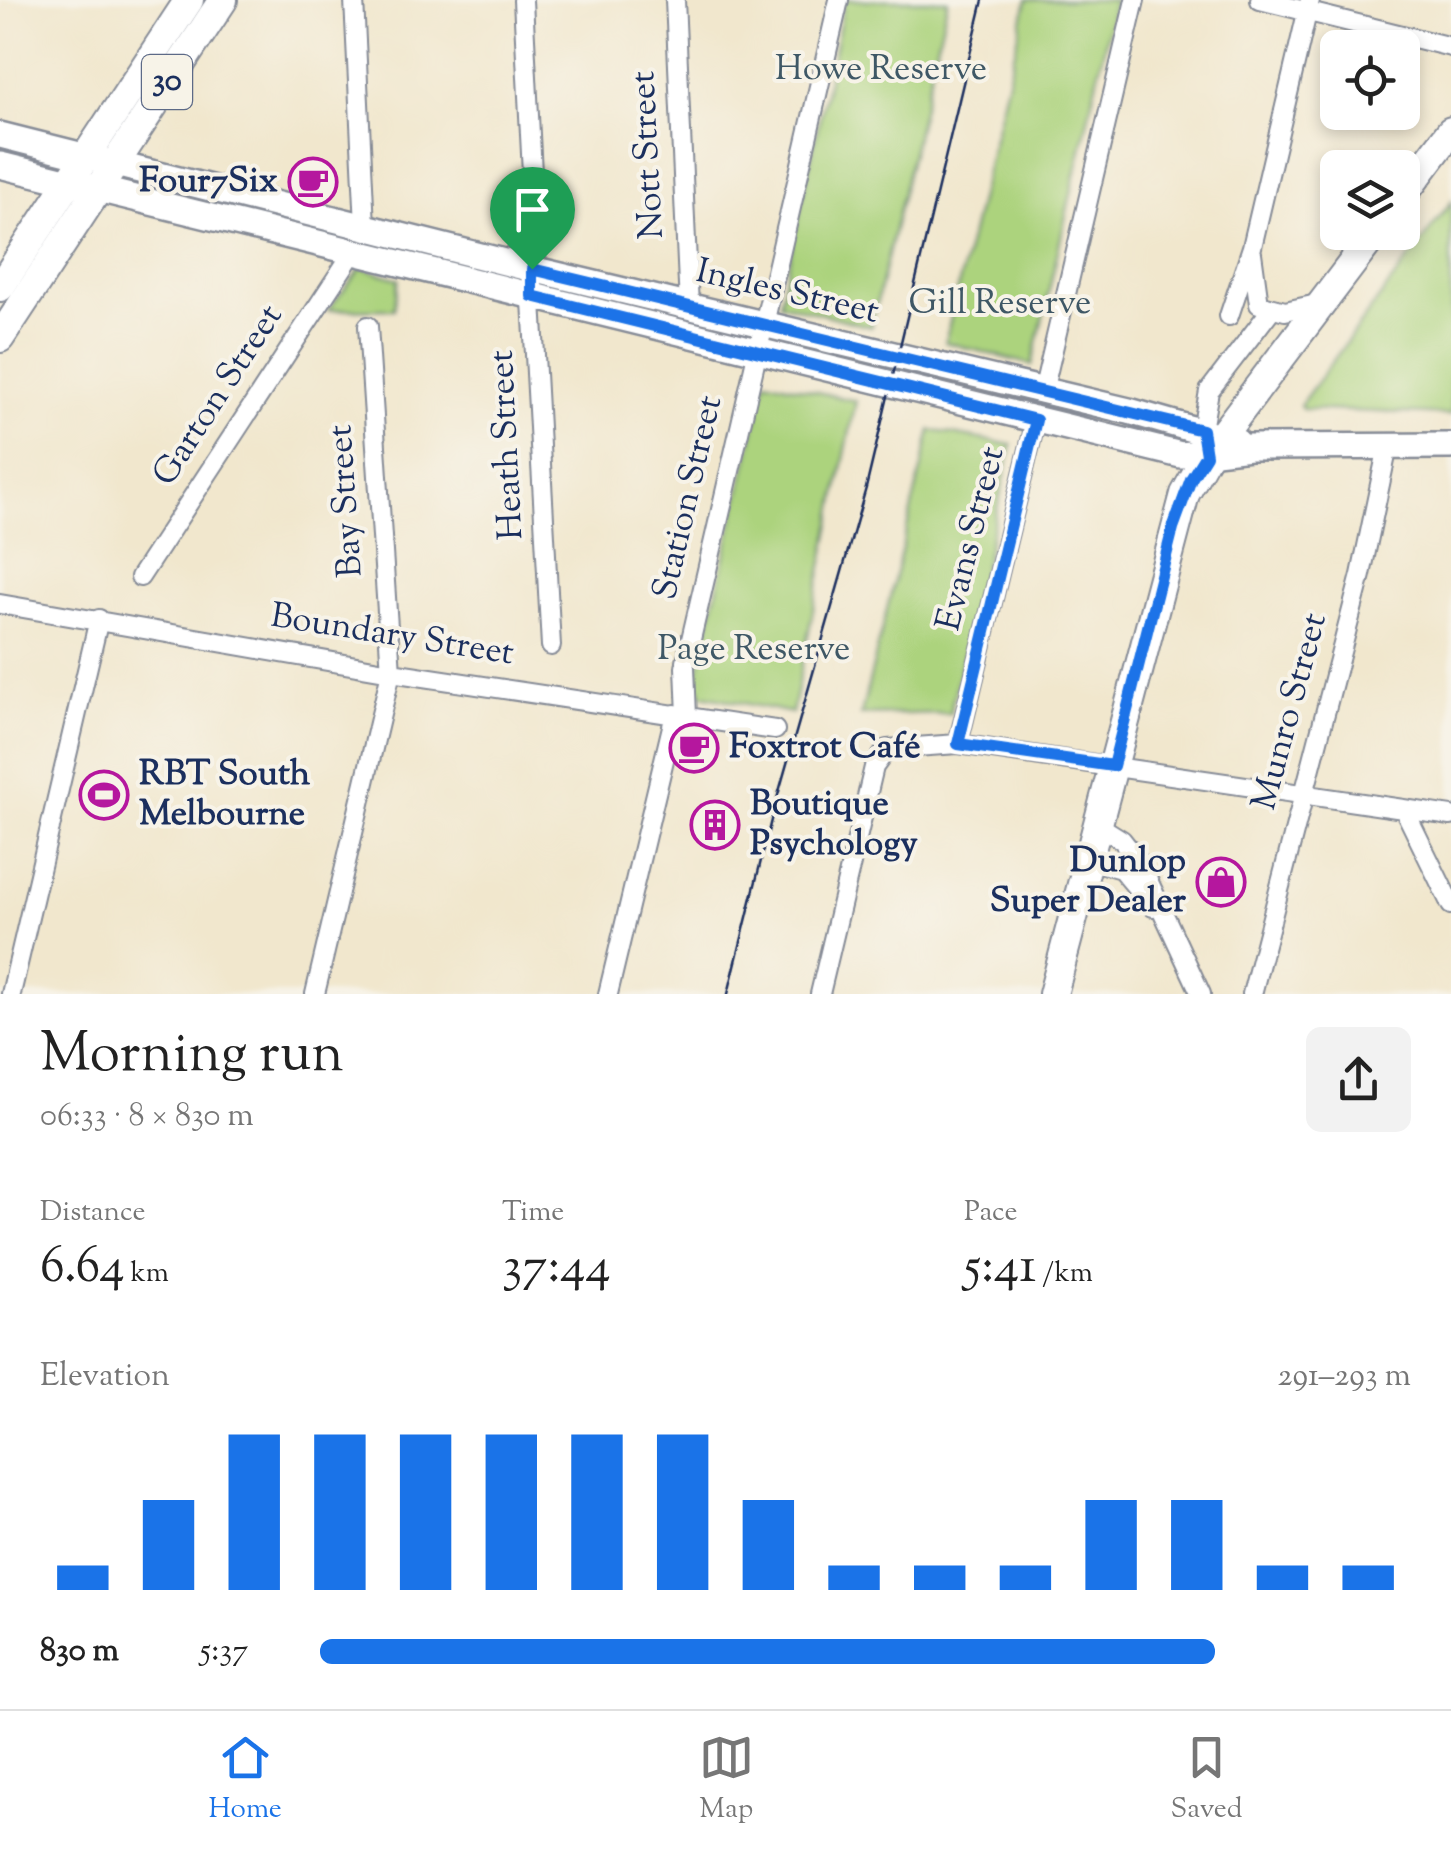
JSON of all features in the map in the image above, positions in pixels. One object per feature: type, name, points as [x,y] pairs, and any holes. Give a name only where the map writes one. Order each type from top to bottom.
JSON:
[{"type":"main road","name":"30","points":[[1,336],[83,186],[86,155],[189,0]]},
{"type":"main road","name":"30","points":[[0,287],[83,186],[114,161],[223,0]]},
{"type":"main road","points":[[1420,172],[1451,131]]},
{"type":"main road","points":[[1053,994],[1173,528],[1191,479],[1211,442],[1362,250]]},
{"type":"street","points":[[354,0],[365,226],[354,252]]},
{"type":"street","name":"Heath Street","points":[[523,0],[532,173],[528,195],[532,296],[552,646]]},
{"type":"street","name":"Nott Street","points":[[675,0],[689,307]]},
{"type":"street","name":"Station Street","points":[[608,994],[681,715],[685,664],[839,0]]},
{"type":"street","name":"Evans Street","points":[[958,744],[1136,0]]},
{"type":"street","points":[[1260,0],[1309,6],[1451,47]]},
{"type":"street","points":[[1309,6],[1252,247],[1225,322],[1241,306],[1322,303]]},
{"type":"street","name":"Ingles Street","points":[[0,135],[689,307],[760,338],[1036,420],[1161,450],[1211,442]]},
{"type":"street","name":"Ingles Street","points":[[0,165],[532,296],[1043,392],[1211,442],[1250,447],[1451,446]]},
{"type":"street","points":[[1211,442],[1209,390],[1265,307],[1252,247]]},
{"type":"street","name":"Garton Street","points":[[140,577],[354,252]]},
{"type":"street","name":"Bay Street","points":[[314,994],[391,672],[368,326]]},
{"type":"street","name":"Munro Street","points":[[1252,994],[1365,560],[1388,446]]},
{"type":"street","name":"Boundary Street","points":[[0,604],[391,672],[775,730]]},
{"type":"street","points":[[11,994],[99,619]]},
{"type":"street","points":[[820,994],[879,756],[898,747],[958,744],[1451,816]]},
{"type":"street","points":[[1404,810],[1451,906]]},
{"type":"street","points":[[1098,825],[1122,840],[1138,859],[1201,994]]},
{"type":"street","points":[[1089,860],[1120,869],[1163,918]]},
{"type":"green space","name":"Howe Reserve","points":[[845,0],[948,0],[871,327],[780,303]]},
{"type":"green space","name":"Gill Reserve","points":[[1027,0],[1115,0],[1032,365],[945,342]]},
{"type":"green space","points":[[1451,202],[1451,415],[1302,409],[1300,405],[1415,250],[1420,250],[1420,244]]},
{"type":"green space","points":[[361,268],[399,279],[394,309],[328,310]]},
{"type":"green space","name":"Page Reserve","points":[[766,380],[856,401],[792,713],[693,693]]},
{"type":"green space","points":[[931,430],[1012,445],[950,713],[861,715]]},
{"type":"tram line","points":[[728,994],[772,816],[866,488],[983,0]]},
{"type":"place","name":"Four7Six","points":[[313,182]]},
{"type":"place","name":"Foxtrot Café","points":[[694,748]]},
{"type":"place","name":"RBT South Melbourne","points":[[104,795]]},
{"type":"place","name":"Boutique Psychology","points":[[715,825]]},
{"type":"place","name":"Dunlop Super Dealer","points":[[1221,882]]},
{"type":"route","points":[[532,269],[1202,430],[1206,455],[1191,479],[1173,528],[1113,766],[958,744],[1036,420],[532,296],[532,269]]}]
